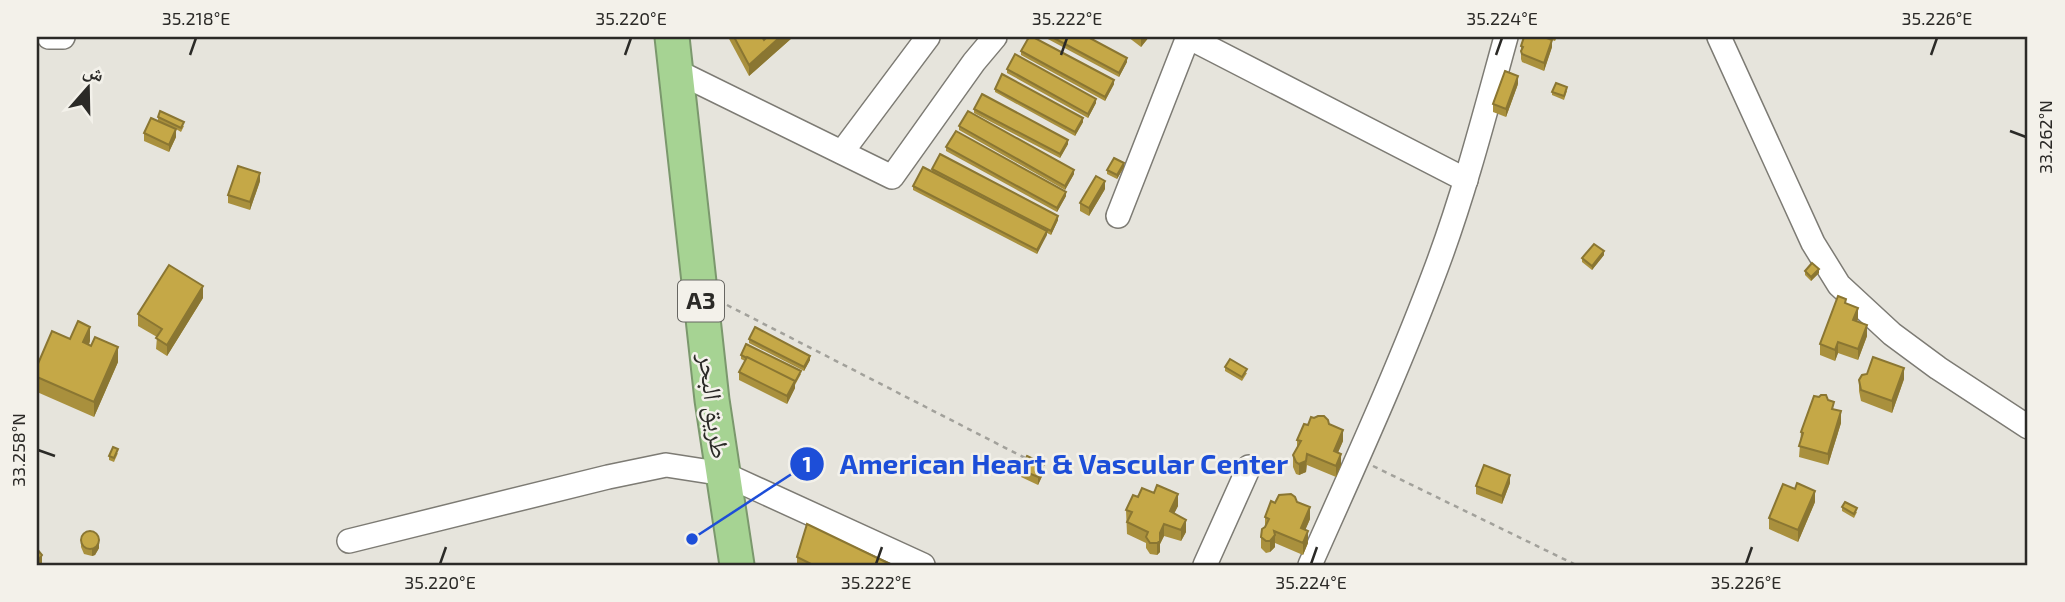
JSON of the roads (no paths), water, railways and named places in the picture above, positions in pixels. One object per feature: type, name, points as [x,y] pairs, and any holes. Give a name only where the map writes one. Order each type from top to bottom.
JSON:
[{"type":"highway","name":"طريق البحر","points":[[672,37],[712,400],[737,565]]},
{"type":"street","points":[[49,37],[63,37]]},
{"type":"street","points":[[842,152],[928,37]]},
{"type":"street","points":[[676,71],[892,177],[974,62],[995,37]]},
{"type":"street","points":[[1118,216],[1188,37],[1466,180]]},
{"type":"street","points":[[1310,565],[1358,458],[1437,265],[1466,180],[1506,37]]},
{"type":"street","points":[[1719,37],[1813,243],[1839,285],[1892,334],[1938,368],[2028,426]]},
{"type":"street","points":[[349,541],[666,465],[723,474],[923,565]]},
{"type":"street","points":[[1205,565],[1249,467]]},
{"type":"place","name":"American Heart & Vascular Center","points":[[692,539]]}]
